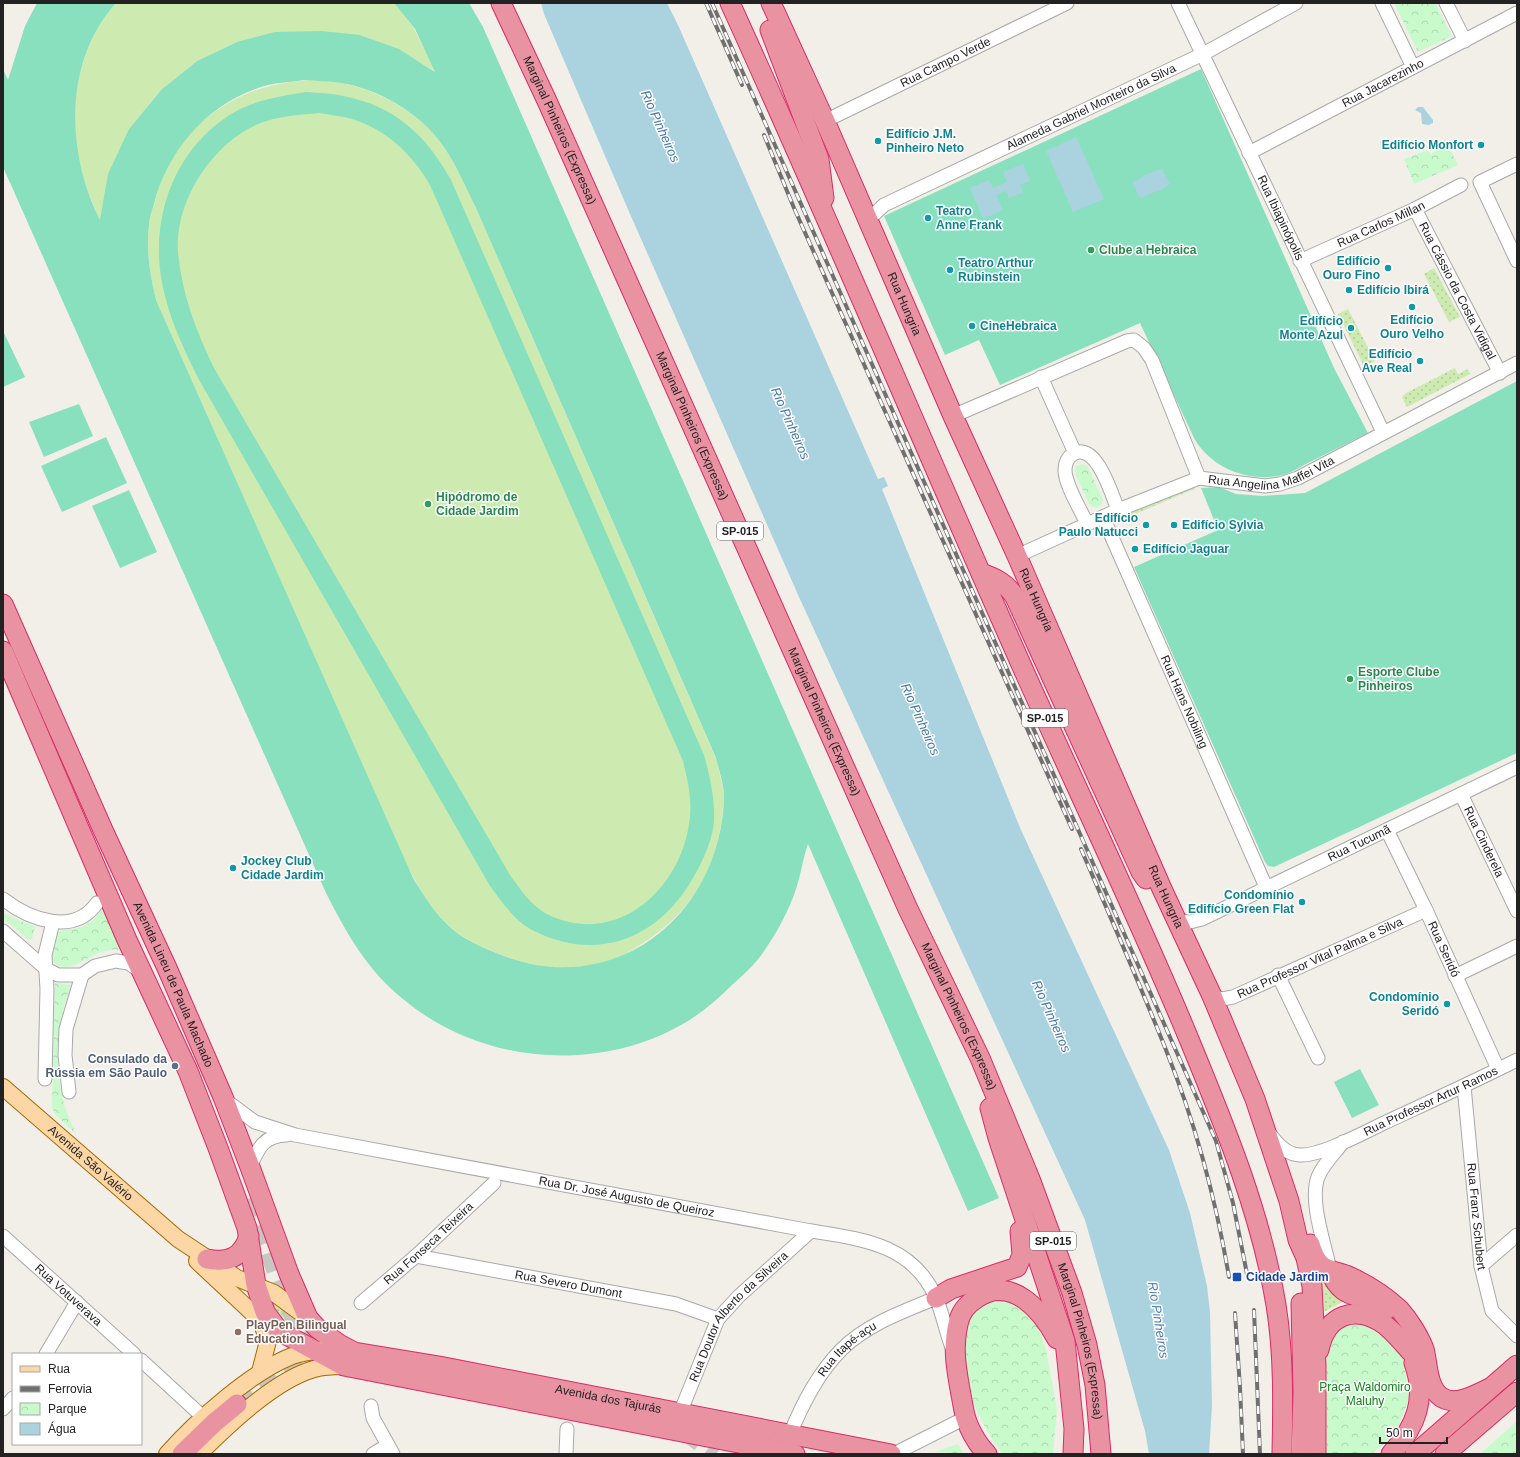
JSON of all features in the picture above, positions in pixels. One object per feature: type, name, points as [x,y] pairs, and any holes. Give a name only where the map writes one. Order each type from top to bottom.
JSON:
[{"type":"highway","name":"Marginal Pinheiros (Expressa)","points":[[501,3],[547,100],[908,909],[980,1058],[1030,1179],[1072,1293],[1087,1345],[1095,1385],[1101,1454]]},
{"type":"highway","name":"SP-015","points":[[730,3],[826,218],[981,573],[1176,1006],[1219,1110],[1241,1171],[1262,1240],[1277,1310],[1282,1360],[1282,1454]]},
{"type":"highway","points":[[760,3],[819,160],[826,218]]},
{"type":"highway","name":"Rua Hungria","points":[[771,3],[825,121],[953,416],[1017,556],[1162,889],[1212,996],[1242,1066],[1289,1201]]},
{"type":"highway","points":[[981,573],[1002,582],[1009,587],[1015,597],[1141,872],[1147,881],[1162,889]]},
{"type":"highway","name":"Avenida Lineu de Paula Machado","points":[[3,604],[167,968],[223,1097],[250,1167],[278,1249],[308,1318],[329,1337],[349,1359]]},
{"type":"highway","name":"Avenida Lineu de Paula Machado","points":[[3,651],[95,865],[188,1071],[218,1148],[248,1232],[256,1285],[265,1312],[279,1332],[320,1350],[349,1359]]},
{"type":"highway","points":[[95,865],[142,942],[186,1037],[250,1198]]},
{"type":"highway","points":[[130,888],[142,942]]},
{"type":"highway","points":[[980,1058],[998,1138],[1058,1319],[1068,1360],[1074,1429],[1073,1454]]},
{"type":"highway","points":[[936,1298],[951,1289],[1010,1271],[1020,1263],[1022,1248],[1014,1209],[1010,1177]]},
{"type":"highway","points":[[1289,1201],[1298,1240],[1306,1258],[1312,1286],[1316,1365],[1316,1454]]},
{"type":"highway","points":[[1289,1201],[1305,1231],[1314,1257],[1319,1264],[1371,1287],[1388,1299],[1402,1313],[1421,1343],[1430,1380],[1435,1390],[1443,1398],[1460,1400],[1490,1388]]},
{"type":"highway","points":[[248,1232],[263,1260],[270,1267],[277,1266],[278,1264],[278,1249]]},
{"type":"highway","points":[[207,1259],[223,1261],[234,1258],[244,1248],[248,1232]]},
{"type":"highway","points":[[1298,1240],[1303,1393],[1301,1454]]},
{"type":"highway","points":[[1330,1270],[1339,1288],[1382,1307],[1394,1318],[1402,1331],[1411,1352],[1419,1382],[1417,1414],[1411,1429],[1391,1454]]},
{"type":"highway","points":[[936,1298],[955,1299],[986,1292],[1009,1292],[1021,1297],[1034,1306],[1046,1319],[1068,1360]]},
{"type":"highway","points":[[986,1292],[971,1301],[963,1310],[958,1323],[954,1351],[965,1418],[980,1448],[987,1454]]},
{"type":"highway","points":[[1316,1365],[1320,1343],[1329,1325],[1337,1319],[1354,1314],[1364,1315],[1385,1325],[1411,1352]]},
{"type":"highway","name":"Avenida dos Tajurás","points":[[349,1359],[439,1366],[891,1454]]},
{"type":"highway","name":"Avenida dos Tajurás","points":[[349,1359],[795,1454]]},
{"type":"highway","points":[[1415,1454],[1517,1365]]},
{"type":"highway","points":[[1419,1454],[1426,1450],[1517,1373]]},
{"type":"highway","points":[[1435,1454],[1517,1380]]},
{"type":"highway","points":[[1445,1454],[1517,1392]]},
{"type":"highway","points":[[1458,1454],[1517,1402]]},
{"type":"highway","points":[[171,1454],[214,1423],[237,1404]]},
{"type":"main road","name":"Avenida São Valério","points":[[4,1089],[178,1239],[237,1278],[256,1285],[284,1299],[308,1318]]},
{"type":"main road","name":"Avenida São Valério","points":[[178,1239],[195,1259],[261,1321],[279,1332]]},
{"type":"main road","points":[[260,1372],[268,1341],[261,1321]]},
{"type":"main road","points":[[171,1454],[203,1417],[260,1372],[284,1360],[320,1350]]},
{"type":"main road","points":[[199,1454],[228,1425],[263,1397],[294,1378],[322,1367],[349,1359]]},
{"type":"main road","points":[[284,1360],[291,1362],[295,1366],[296,1372],[294,1378]]},
{"type":"street","name":"Rua Campo Verde","points":[[825,121],[1067,3]]},
{"type":"street","name":"Rua Ibiapinópolis","points":[[1178,3],[1383,432]]},
{"type":"street","name":"Alameda Gabriel Monteiro da Silva","points":[[864,212],[884,206],[1203,54],[1296,3]]},
{"type":"street","points":[[1382,3],[1412,67]]},
{"type":"street","points":[[1446,3],[1465,41]]},
{"type":"street","name":"Rua Jacarezinho","points":[[1249,153],[1517,13]]},
{"type":"street","points":[[1517,164],[1480,182],[1517,261]]},
{"type":"street","name":"Rua Carlos Millan","points":[[1300,261],[1415,209],[1461,185]]},
{"type":"street","name":"Rua Cássio da Costa Vidigal","points":[[1415,209],[1500,373]]},
{"type":"street","points":[[953,416],[1127,341],[1138,342],[1152,360],[1199,478]]},
{"type":"street","name":"Rua Angelina Maffei Vita","points":[[1017,556],[1118,510],[1199,478],[1227,480],[1250,485],[1265,486],[1280,484],[1298,478],[1383,432],[1517,363]]},
{"type":"street","points":[[1041,377],[1075,453]]},
{"type":"street","points":[[1087,524],[1066,477],[1067,459],[1075,453],[1088,453],[1093,457],[1099,466],[1118,510]]},
{"type":"street","name":"Rua Hans Nobiling","points":[[1102,517],[1266,887]]},
{"type":"street","name":"Rua Tucumã","points":[[1178,921],[1190,922],[1202,919],[1517,767]]},
{"type":"street","name":"Rua Cinderela","points":[[1461,794],[1517,911]]},
{"type":"street","name":"Rua Seridó","points":[[1386,830],[1426,910],[1498,1069]]},
{"type":"street","points":[[3,899],[23,911],[53,922],[75,921],[86,916],[97,903]]},
{"type":"street","name":"Rua Professor Vital Palma e Silva","points":[[1212,996],[1228,998],[1426,910]]},
{"type":"street","name":"Rua Tucumã","points":[[1188,942],[1193,930],[1202,919]]},
{"type":"street","points":[[45,1079],[46,946],[53,922]]},
{"type":"street","points":[[3,931],[46,969],[58,975],[82,975]]},
{"type":"street","points":[[1455,976],[1517,946]]},
{"type":"street","points":[[69,1092],[65,1055],[66,1029],[82,975],[94,966],[116,961],[128,963],[143,972]]},
{"type":"street","points":[[1278,975],[1318,1058]]},
{"type":"street","name":"Rua Professor Artur Ramos","points":[[1262,1123],[1278,1144],[1293,1154],[1307,1154],[1343,1142],[1517,1060]]},
{"type":"street","name":"Rua Franz Schubert","points":[[1464,1086],[1481,1266],[1492,1311],[1517,1336]]},
{"type":"street","points":[[223,1097],[255,1122],[294,1135]]},
{"type":"street","points":[[250,1167],[260,1147],[268,1139],[278,1136],[294,1135]]},
{"type":"street","name":"Rua Dr. José Augusto de Queiroz","points":[[294,1135],[811,1231],[865,1239],[885,1246],[902,1256],[927,1281],[936,1298],[946,1332],[954,1351]]},
{"type":"street","name":"Rua Professor Artur Ramos","points":[[1330,1270],[1318,1215],[1315,1188],[1319,1176],[1326,1164],[1343,1142]]},
{"type":"street","name":"Rua Fonseca Teixeira","points":[[361,1303],[416,1256],[494,1183]]},
{"type":"street","name":"Rua Doutor Alberto da Silveira","points":[[680,1413],[718,1319],[744,1290],[811,1231]]},
{"type":"street","points":[[1481,1266],[1517,1235]]},
{"type":"street","name":"Rua Votuverava","points":[[3,1236],[133,1353]]},
{"type":"street","name":"Rua Severo Dumont","points":[[416,1256],[676,1304],[718,1319]]},
{"type":"street","name":"Rua Itapé-açu","points":[[790,1434],[805,1398],[820,1374],[842,1348],[861,1334],[892,1317],[936,1298]]},
{"type":"street","points":[[47,1353],[77,1302]]},
{"type":"street","points":[[142,1361],[203,1417]]},
{"type":"street","points":[[3,1408],[12,1399]]},
{"type":"street","points":[[371,1406],[373,1418],[391,1449],[373,1454]]},
{"type":"street","points":[[894,1454],[965,1418]]},
{"type":"street","points":[[566,1454],[567,1429]]},
{"type":"green space","points":[[37,3],[116,3],[99,27],[86,52],[79,80],[75,108],[76,137],[81,166],[89,194],[100,220],[108,174],[129,129],[162,89],[197,61],[237,42],[275,32],[321,31],[360,35],[399,49],[435,72],[415,29],[394,3],[469,3],[483,27],[999,1198],[968,1211],[808,844],[798,883],[789,907],[770,943],[753,965],[715,1001],[688,1021],[647,1041],[612,1051],[575,1055],[538,1054],[501,1048],[466,1037],[433,1021],[403,999],[390,988],[368,964],[350,937],[326,893],[3,167],[3,69],[8,80],[25,26]],"holes":[[[304,80],[336,82],[355,86],[384,97],[410,112],[432,132],[451,159],[476,208],[716,758],[724,797],[718,839],[704,877],[683,910],[656,936],[623,955],[586,966],[546,966],[504,956],[476,944],[457,933],[445,923],[431,905],[414,880],[156,300],[148,254],[150,220],[161,183],[181,146],[195,129],[211,114],[228,102],[247,92],[268,85]]]},
{"type":"green space","points":[[116,3],[394,3],[413,27],[436,72],[400,50],[360,35],[237,42],[197,61],[162,89],[129,129],[100,221],[80,166],[75,138],[74,118],[79,76],[85,55],[104,18]]},
{"type":"green space","points":[[1394,3],[1435,3],[1452,36],[1418,52]]},
{"type":"green space","name":"Clube a Hebraica","points":[[1201,69],[1334,368],[1368,433],[1283,475],[1258,477],[1245,475],[1222,466],[1203,450],[1195,440],[1140,323],[1000,385],[979,340],[945,355],[884,216]]},
{"type":"green space","points":[[311,80],[337,82],[355,86],[384,97],[397,104],[432,132],[451,159],[476,208],[717,761],[724,801],[719,837],[707,872],[688,903],[662,930],[626,953],[611,960],[593,965],[568,968],[542,966],[517,960],[483,947],[461,936],[437,914],[427,901],[403,856],[156,300],[149,262],[149,222],[164,175],[177,151],[193,131],[212,114],[234,100],[258,90],[284,83]]},
{"type":"green space","points":[[306,92],[334,94],[362,101],[393,115],[420,136],[431,149],[451,180],[704,755],[712,788],[714,821],[712,835],[703,858],[693,878],[679,899],[663,916],[645,930],[625,939],[603,944],[581,945],[558,940],[534,931],[527,927],[509,911],[490,886],[198,378],[175,328],[165,296],[160,271],[159,245],[161,220],[177,172],[191,151],[208,132],[228,116],[246,106],[255,103],[276,97]],"holes":[[[319,113],[352,119],[365,124],[387,137],[407,153],[430,185],[683,761],[690,800],[689,824],[683,849],[672,872],[657,892],[639,908],[618,919],[595,924],[571,922],[545,913],[530,901],[510,875],[214,368],[201,340],[186,298],[178,253],[178,234],[182,215],[189,196],[210,161],[224,146],[240,134],[256,125],[271,120],[287,116]]]},
{"type":"green space","points":[[1445,139],[1458,165],[1414,184],[1404,159],[1428,150],[1431,155]]},
{"type":"green space","points":[[1434,268],[1460,317],[1449,322],[1424,274]]},
{"type":"green space","points":[[1348,309],[1375,361],[1364,366],[1338,314]]},
{"type":"green space","points":[[3,331],[25,377],[3,387]]},
{"type":"green space","points":[[1455,368],[1458,374],[1468,369],[1470,374],[1407,407],[1402,397],[1406,393]]},
{"type":"green space","name":"Esporte Clube Pinheiros","points":[[1517,381],[1517,753],[1274,867],[1268,866],[1134,567],[1218,530],[1201,488],[1219,487],[1236,494],[1263,496],[1305,493]]},
{"type":"green space","points":[[79,404],[93,436],[44,457],[29,422]]},
{"type":"green space","points":[[106,437],[127,483],[62,512],[41,466]]},
{"type":"green space","points":[[1083,464],[1088,467],[1103,500],[1101,505],[1097,508],[1090,506],[1075,473],[1076,466]]},
{"type":"green space","points":[[1194,485],[1195,489],[1121,520],[1120,517]]},
{"type":"green space","points":[[129,490],[157,552],[120,568],[92,506]]},
{"type":"green space","points":[[104,907],[122,950],[102,952],[72,966],[64,967],[57,965],[51,959],[54,935],[63,930],[79,928],[87,924],[96,917]]},
{"type":"green space","points":[[3,913],[35,927],[32,939],[29,940],[3,918]]},
{"type":"green space","points":[[55,983],[71,985],[60,1022],[58,1061],[59,1080],[63,1099],[77,1135],[56,1115],[52,1108]]},
{"type":"green space","points":[[1360,1069],[1379,1105],[1352,1118],[1334,1082]]},
{"type":"green space","points":[[1312,1268],[1348,1299],[1318,1315]]},
{"type":"green space","points":[[275,1296],[285,1304],[303,1326],[296,1335],[286,1329],[265,1301]]},
{"type":"green space","points":[[988,1297],[1024,1303],[1036,1319],[1046,1350],[1057,1409],[1053,1454],[1002,1454],[988,1433],[975,1407],[961,1348],[962,1321]]},
{"type":"green space","name":"Praça Waldomiro Maluhy","points":[[1355,1320],[1387,1335],[1404,1361],[1409,1399],[1396,1433],[1372,1454],[1322,1454],[1323,1348],[1333,1328]]},
{"type":"green space","points":[[1517,1421],[1517,1454],[1480,1454]]},
{"type":"green space","points":[[958,1444],[964,1454],[935,1452]]},
{"type":"water","name":"Rio Pinheiros","points":[[541,3],[667,3],[678,25],[878,479],[884,477],[888,486],[882,489],[1021,830],[1169,1150],[1190,1213],[1207,1286],[1210,1312],[1212,1406],[1209,1454],[1149,1454],[1145,1431],[1085,1220],[799,597],[630,214],[544,14]]},
{"type":"water","points":[[1418,107],[1423,107],[1433,120],[1433,123],[1429,125],[1422,124],[1421,113],[1415,110]]},
{"type":"water","points":[[1076,137],[1104,199],[1073,212],[1046,151]]},
{"type":"water","points":[[1023,164],[1030,181],[1020,185],[1023,193],[1009,198],[1006,191],[996,195],[1003,210],[983,219],[970,188],[989,180],[993,188],[1007,182],[1003,172]]},
{"type":"water","points":[[1162,169],[1170,184],[1140,198],[1132,183],[1147,174]]},
{"type":"tunnel","points":[[250,1198],[287,1302],[296,1321],[327,1354]]},
{"type":"tunnel","points":[[237,1404],[258,1387],[290,1368],[314,1358],[328,1355]]},
{"type":"tunnel","points":[[685,1431],[716,1454]]},
{"type":"railway","points":[[706,3],[742,85]]},
{"type":"railway","points":[[712,3],[1216,1141],[1233,1203],[1247,1274]]},
{"type":"railway","points":[[764,135],[794,208],[1072,829]]},
{"type":"railway","points":[[1081,849],[1166,1050],[1186,1105],[1204,1162],[1218,1219],[1229,1277]]},
{"type":"railway","points":[[1254,1310],[1260,1454]]},
{"type":"railway","points":[[1235,1313],[1243,1454]]},
{"type":"place","name":"Edifício J.M. Pinheiro Neto","points":[[878,141]]},
{"type":"place","name":"Edifício Monfort","points":[[1481,145]]},
{"type":"place","name":"Teatro Anne Frank","points":[[928,218]]},
{"type":"place","name":"Clube a Hebraica","points":[[1091,250]]},
{"type":"place","name":"Edifício Ouro Fino","points":[[1388,268]]},
{"type":"place","name":"Teatro Arthur Rubinstein","points":[[950,270]]},
{"type":"place","name":"Edifício Ibirá","points":[[1349,290]]},
{"type":"place","name":"Edifício Ouro Velho","points":[[1412,307]]},
{"type":"place","name":"CineHebraica","points":[[972,326]]},
{"type":"place","name":"Edifício Monte Azul","points":[[1351,328]]},
{"type":"place","name":"Edifício Ave Real","points":[[1420,361]]},
{"type":"place","name":"Hipódromo de Cidade Jardim","points":[[428,504]]},
{"type":"place","name":"Edifício Paulo Natucci","points":[[1146,525]]},
{"type":"place","name":"Edifício Sylvia","points":[[1174,525]]},
{"type":"place","name":"Edifício Jaguar","points":[[1135,549]]},
{"type":"place","name":"Esporte Clube Pinheiros","points":[[1350,679]]},
{"type":"place","name":"Jockey Club Cidade Jardim","points":[[233,868]]},
{"type":"place","name":"Condomínio Edifício Green Flat","points":[[1302,902]]},
{"type":"place","name":"Condomínio Seridó","points":[[1447,1004]]},
{"type":"place","name":"Consulado da Rússia em São Paulo","points":[[175,1066]]},
{"type":"place","name":"Cidade Jardim","points":[[1237,1277]]},
{"type":"place","name":"PlayPen Bilingual Education","points":[[238,1332]]}]
